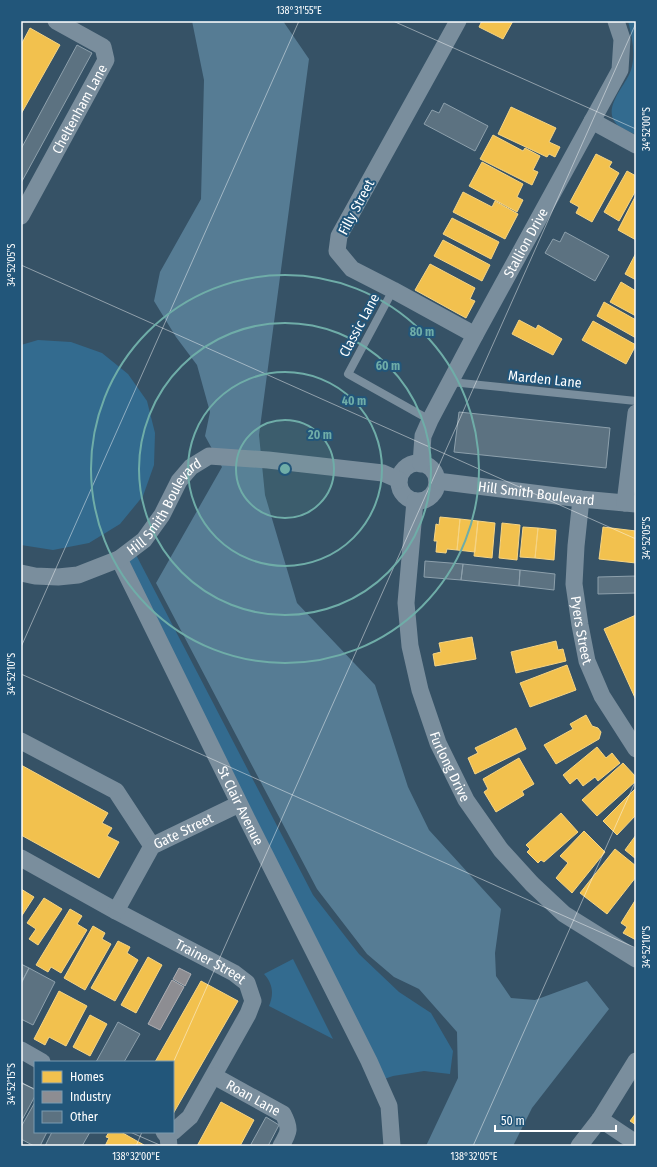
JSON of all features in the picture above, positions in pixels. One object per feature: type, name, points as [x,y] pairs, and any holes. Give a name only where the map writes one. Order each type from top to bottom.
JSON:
[{"type":"street","name":"Cheltenham Lane","points":[[21,216],[106,60],[103,47],[56,21]]},
{"type":"street","name":"Filly Street","points":[[458,21],[339,236],[337,251],[352,269],[475,335]]},
{"type":"street","name":"Stallion Drive","points":[[421,464],[423,436],[430,420],[620,70],[622,39],[616,21]]},
{"type":"street","points":[[592,121],[636,145]]},
{"type":"street","points":[[630,503],[636,413]]},
{"type":"street","name":"Hill Smith Boulevard","points":[[119,560],[148,536],[162,515],[179,480],[191,467],[209,456],[268,460],[382,473],[400,480]]},
{"type":"street","points":[[421,464],[432,469],[436,475],[437,481],[434,492],[431,496],[426,500],[415,501],[405,496],[402,491],[400,480],[401,474],[409,466],[421,464]]},
{"type":"street","name":"Hill Smith Boulevard","points":[[437,481],[580,499],[630,503]]},
{"type":"street","name":"Pyers Street","points":[[580,499],[574,584],[587,661],[602,696],[636,749]]},
{"type":"street","name":"Furlong Drive","points":[[415,501],[406,603],[410,646],[420,690],[438,743],[466,800],[501,850],[532,884],[564,914],[636,959]]},
{"type":"street","points":[[21,573],[35,576],[58,577],[78,575],[119,560]]},
{"type":"street","name":"St Clair Avenue","points":[[119,560],[239,804],[369,1062],[389,1106],[392,1146]]},
{"type":"street","points":[[21,741],[116,792],[152,846]]},
{"type":"street","name":"Gate Street","points":[[116,911],[152,846],[239,804]]},
{"type":"street","name":"Trainer Street","points":[[21,858],[116,911],[234,973],[247,983],[252,1001],[248,1014],[190,1117],[174,1131]]},
{"type":"street","points":[[21,1050],[40,1061]]},
{"type":"street","points":[[579,1146],[600,1119],[636,1061]]},
{"type":"street","name":"Roan Lane","points":[[214,1076],[283,1114],[288,1123],[288,1134],[281,1146]]},
{"type":"street","points":[[600,1119],[636,1143]]},
{"type":"lane","name":"Classic Lane","points":[[393,290],[348,374],[430,420]]},
{"type":"lane","name":"Marden Lane","points":[[451,382],[636,401]]},
{"type":"shaded area","points":[[192,21],[283,21],[309,59],[259,435],[265,495],[297,603],[375,685],[408,787],[429,830],[501,909],[495,953],[496,976],[511,998],[535,1000],[587,981],[609,1009],[532,1108],[513,1146],[426,1146],[458,1078],[457,1032],[419,989],[394,977],[367,954],[317,889],[156,583],[222,467],[205,436],[210,412],[197,365],[176,337],[154,301],[160,272],[201,199],[204,80]]},
{"type":"shaded area","points":[[628,21],[636,21],[636,135],[620,127],[614,121],[612,114],[612,106],[615,98],[631,70],[633,46]]},
{"type":"shaded area","points":[[38,340],[71,342],[102,353],[128,374],[147,401],[155,433],[154,465],[143,496],[120,524],[89,543],[53,550],[21,545],[21,345]]},
{"type":"shaded area","points":[[133,549],[313,895],[359,954],[399,992],[431,1013],[453,1051],[450,1074],[424,1071],[393,1076],[378,1081],[119,559]]},
{"type":"shaded area","points":[[293,959],[333,1039],[269,1006],[272,997],[272,989],[264,974]]},
{"type":"building: Homes","points":[[482,21],[513,21],[503,39],[479,27]]},
{"type":"building: Homes","points":[[30,28],[60,45],[21,114],[21,45]]},
{"type":"building: Homes","points":[[511,107],[556,128],[549,142],[560,147],[555,157],[549,154],[547,157],[498,134]]},
{"type":"building: Homes","points":[[493,135],[523,151],[525,148],[540,156],[533,170],[538,172],[532,185],[480,159]]},
{"type":"building: Homes","points":[[596,154],[612,162],[609,167],[619,173],[592,222],[576,213],[579,207],[570,202]]},
{"type":"building: Homes","points":[[482,162],[523,184],[517,197],[523,200],[517,212],[469,186]]},
{"type":"building: Homes","points":[[627,171],[636,176],[636,190],[619,221],[604,212]]},
{"type":"building: Homes","points":[[463,192],[492,207],[495,201],[518,214],[505,239],[453,212]]},
{"type":"building: Homes","points":[[636,195],[636,240],[618,230]]},
{"type":"building: Homes","points":[[452,218],[499,242],[491,259],[443,234]]},
{"type":"building: Homes","points":[[443,240],[490,265],[482,281],[434,256]]},
{"type":"building: Homes","points":[[636,253],[636,280],[625,274]]},
{"type":"building: Homes","points":[[430,264],[475,288],[470,299],[475,301],[466,318],[415,290]]},
{"type":"building: Homes","points":[[621,282],[636,291],[636,316],[610,302]]},
{"type":"building: Homes","points":[[604,302],[636,320],[636,338],[597,316]]},
{"type":"building: Homes","points":[[519,320],[536,329],[538,325],[562,339],[553,355],[512,334]]},
{"type":"building: Homes","points":[[593,321],[636,345],[626,364],[582,340]]},
{"type":"building: Homes","points":[[440,517],[460,519],[457,550],[447,549],[446,553],[436,552],[437,541],[434,541],[436,524],[439,525]]},
{"type":"building: Homes","points":[[460,519],[478,521],[475,552],[457,550]]},
{"type":"building: Homes","points":[[478,521],[495,523],[492,558],[474,556]]},
{"type":"building: Homes","points":[[502,523],[520,525],[517,560],[499,558]]},
{"type":"building: Homes","points":[[523,527],[538,528],[535,558],[520,557]]},
{"type":"building: Homes","points":[[603,527],[636,531],[636,563],[599,559]]},
{"type":"building: Homes","points":[[538,528],[556,530],[554,560],[535,558]]},
{"type":"building: Homes","points":[[636,615],[636,700],[604,629]]},
{"type":"building: Homes","points":[[472,637],[476,659],[435,666],[433,654],[441,652],[439,643]]},
{"type":"building: Homes","points":[[556,641],[558,650],[563,649],[566,661],[516,673],[511,652]]},
{"type":"building: Homes","points":[[567,665],[576,690],[530,707],[520,683]]},
{"type":"building: Homes","points":[[586,715],[592,726],[598,728],[601,732],[599,739],[556,764],[544,745],[573,729],[570,724]]},
{"type":"building: Homes","points":[[516,728],[526,749],[475,774],[468,758],[478,753],[475,748]]},
{"type":"building: Homes","points":[[597,747],[606,758],[612,753],[620,763],[598,781],[595,777],[583,786],[577,778],[570,784],[563,775]]},
{"type":"building: Homes","points":[[519,758],[534,784],[522,791],[524,795],[496,812],[484,792],[488,789],[483,779]]},
{"type":"building: Homes","points":[[623,763],[636,777],[636,781],[597,816],[582,800]]},
{"type":"building: Homes","points":[[21,765],[108,813],[102,823],[112,828],[107,836],[119,842],[99,878],[21,835]]},
{"type":"building: Homes","points":[[636,788],[636,815],[617,835],[603,821]]},
{"type":"building: Homes","points":[[561,813],[578,832],[544,862],[541,860],[538,863],[527,852],[530,849],[526,845]]},
{"type":"building: Homes","points":[[584,831],[605,852],[572,893],[556,878],[568,863],[560,856]]},
{"type":"building: Homes","points":[[636,835],[636,859],[625,850]]},
{"type":"building: Homes","points":[[615,849],[636,866],[636,877],[607,914],[580,893]]},
{"type":"building: Homes","points":[[21,889],[34,897],[21,917]]},
{"type":"building: Homes","points":[[44,898],[62,909],[38,945],[29,939],[36,929],[27,923]]},
{"type":"building: Homes","points":[[636,899],[636,940],[623,933],[627,927],[621,923]]},
{"type":"building: Homes","points":[[70,909],[82,916],[77,924],[87,930],[61,973],[51,967],[48,972],[36,965]]},
{"type":"building: Homes","points":[[93,926],[105,933],[102,939],[111,944],[85,990],[64,978]]},
{"type":"building: Homes","points":[[118,941],[130,947],[127,953],[138,960],[115,1001],[91,988]]},
{"type":"building: Homes","points":[[148,957],[162,965],[136,1013],[121,1005]]},
{"type":"building: Homes","points":[[201,981],[238,1001],[174,1112],[174,1061],[156,1061]]},
{"type":"building: Homes","points":[[59,991],[87,1006],[66,1046],[49,1037],[45,1045],[34,1039]]},
{"type":"building: Homes","points":[[90,1015],[107,1024],[90,1056],[73,1047]]},
{"type":"building: Homes","points":[[221,1102],[254,1120],[240,1146],[197,1146]]},
{"type":"building: Homes","points":[[636,1113],[636,1125],[630,1121]]},
{"type":"building: Homes","points":[[108,1133],[123,1133],[144,1145],[105,1146],[109,1138],[106,1137]]},
{"type":"building: Industry","points":[[179,968],[191,974],[185,986],[173,979]]},
{"type":"building: Industry","points":[[172,980],[184,987],[160,1030],[148,1024]]},
{"type":"building: Other","points":[[77,45],[92,53],[21,183],[21,149]]},
{"type":"building: Other","points":[[444,103],[488,126],[475,151],[424,124],[432,110],[439,113]]},
{"type":"building: Other","points":[[565,232],[609,256],[595,281],[545,253],[553,239],[560,242]]},
{"type":"building: Other","points":[[459,412],[610,428],[606,468],[454,452]]},
{"type":"building: Other","points":[[425,561],[463,564],[461,580],[424,577]]},
{"type":"building: Other","points":[[463,564],[520,570],[519,586],[461,580]]},
{"type":"building: Other","points":[[520,570],[555,574],[554,590],[519,586]]},
{"type":"building: Other","points":[[636,576],[636,593],[598,594],[598,577]]},
{"type":"building: Other","points":[[21,964],[29,968],[21,983]]},
{"type":"building: Other","points":[[29,968],[55,982],[33,1025],[21,1019],[21,984]]},
{"type":"building: Other","points":[[118,1022],[140,1034],[125,1061],[97,1061]]},
{"type":"building: Other","points":[[21,1082],[34,1089],[34,1098],[21,1122]]},
{"type":"building: Other","points":[[34,1104],[34,1133],[46,1133],[40,1146],[34,1146],[21,1139],[21,1127]]},
{"type":"building: Other","points":[[266,1117],[279,1125],[268,1146],[250,1146]]},
{"type":"building: Other","points":[[52,1133],[89,1133],[82,1146],[45,1146]]}]
